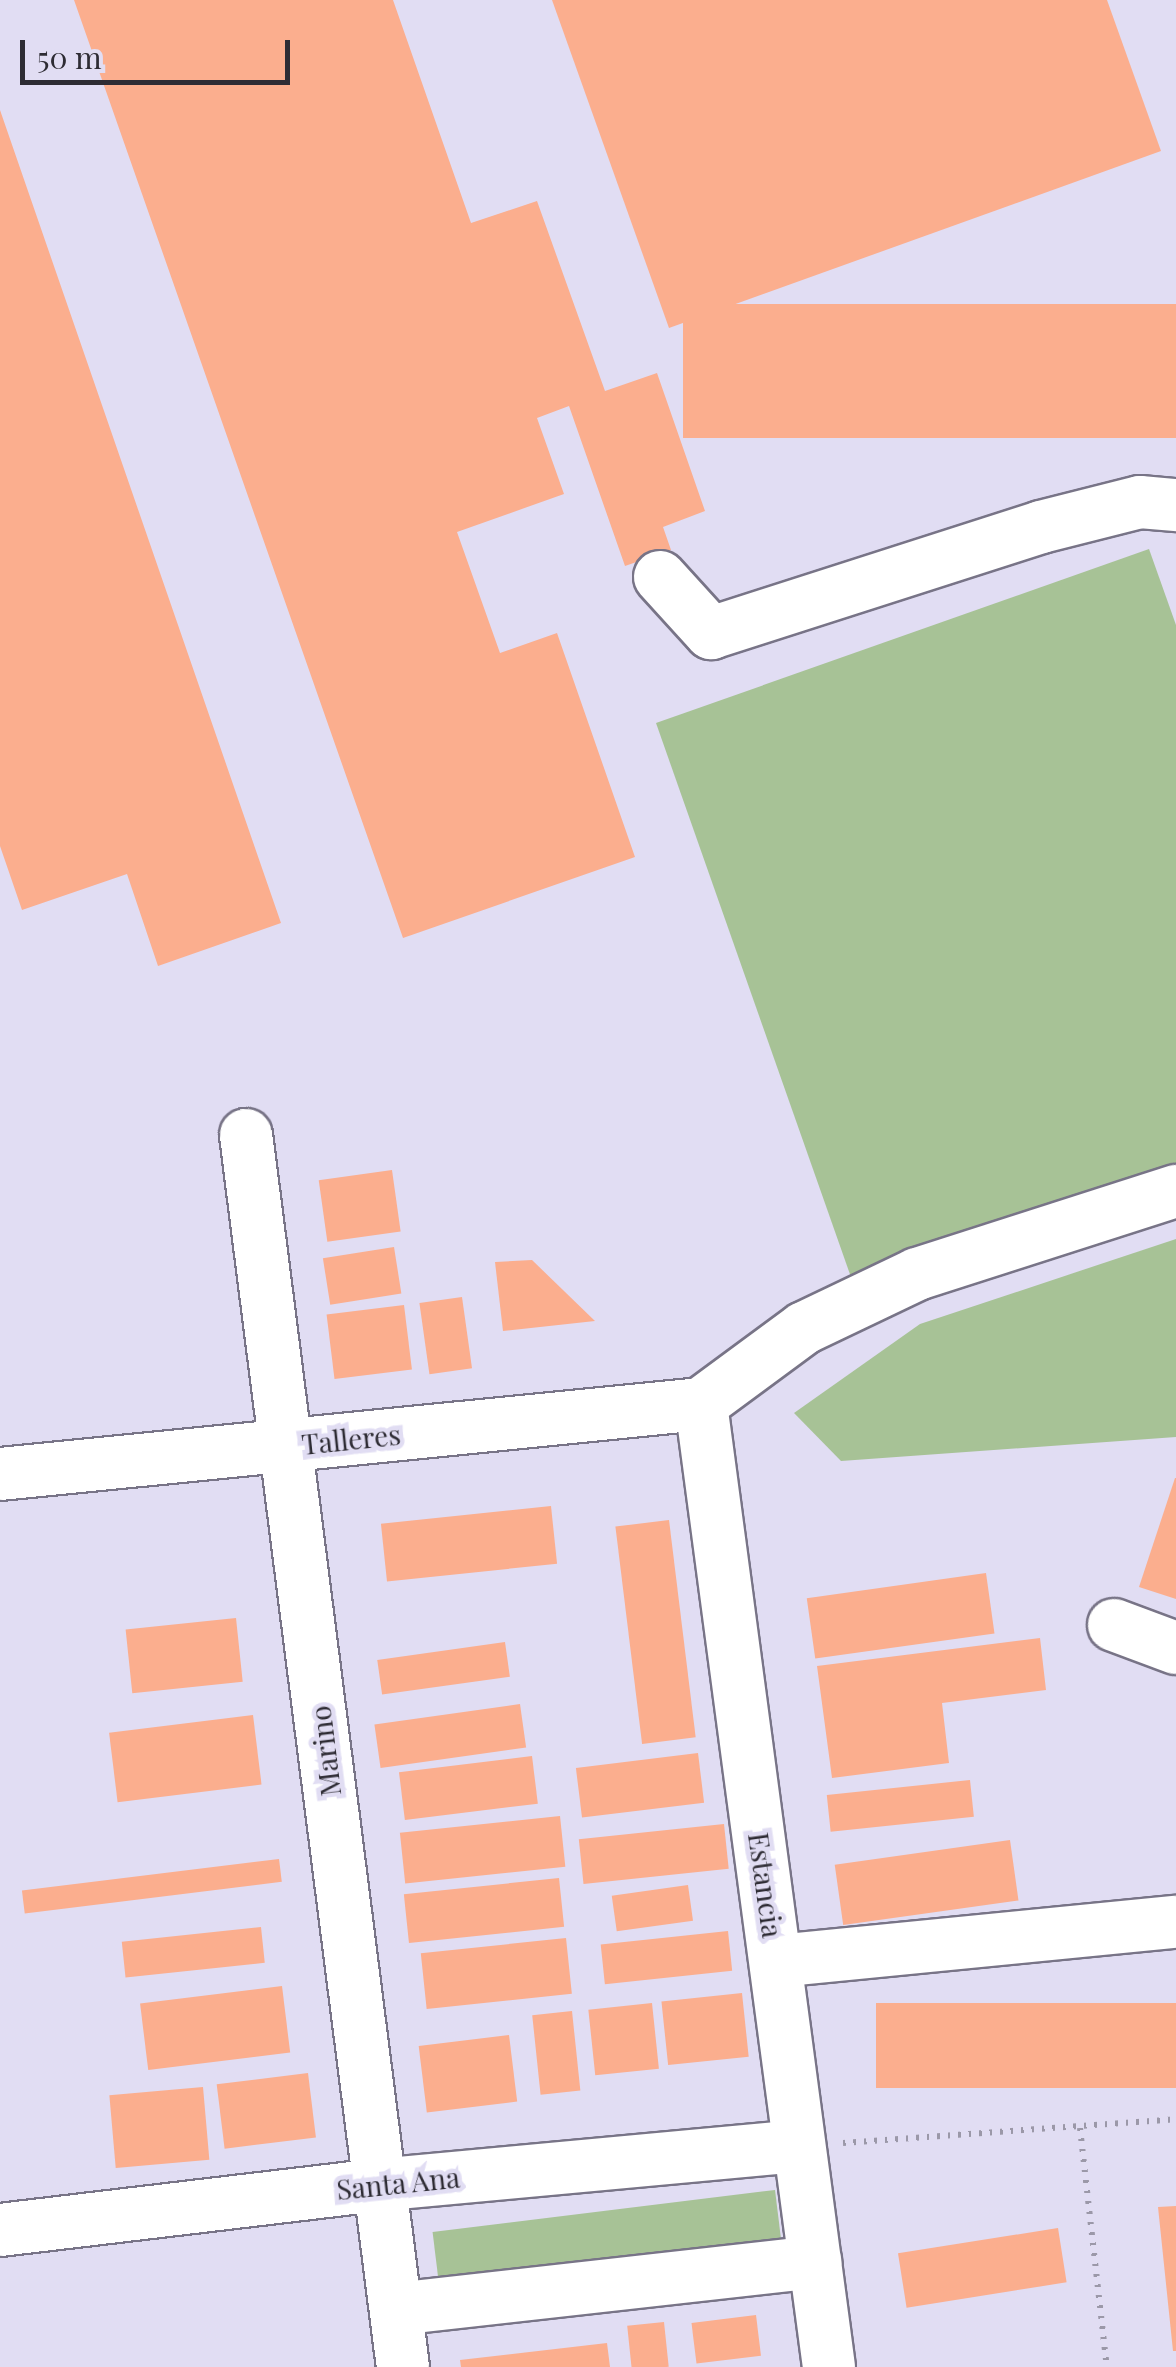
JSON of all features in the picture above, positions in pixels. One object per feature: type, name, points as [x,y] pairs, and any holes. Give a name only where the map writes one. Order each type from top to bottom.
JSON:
[{"type":"street","points":[[660,577],[711,633],[1041,527],[1140,502],[1176,505]]},
{"type":"street","name":"Marino","points":[[246,1135],[403,2367]]},
{"type":"street","points":[[701,1404],[804,1328],[917,1274],[1176,1191]]},
{"type":"street","name":"Talleres","points":[[0,1474],[701,1404]]},
{"type":"street","name":"Estancia","points":[[701,1404],[829,2367]]},
{"type":"street","points":[[1114,1625],[1176,1648]]},
{"type":"street","points":[[776,1961],[1176,1922]]},
{"type":"street","name":"Santa Ana","points":[[0,2230],[377,2184],[798,2146]]},
{"type":"street","points":[[396,2309],[815,2262]]},
{"type":"path","points":[[798,2146],[1176,2118]]},
{"type":"path","points":[[1080,2128],[1106,2367]]},
{"type":"green space","points":[[1149,549],[1176,625],[1176,1166],[852,1280],[656,723]]},
{"type":"green space","points":[[1176,1239],[1176,1437],[841,1461],[794,1413],[920,1324]]},
{"type":"green space","points":[[775,2190],[781,2238],[438,2280],[433,2232]]},
{"type":"building","points":[[74,0],[393,0],[471,223],[537,201],[605,391],[657,373],[705,511],[663,527],[671,550],[625,566],[569,406],[537,418],[564,494],[457,532],[500,653],[557,633],[635,857],[403,938]]},
{"type":"building","points":[[552,0],[1107,0],[1161,151],[669,328]]},
{"type":"building","points":[[0,110],[281,923],[158,966],[127,874],[22,910],[0,846]]},
{"type":"building","points":[[683,304],[1176,304],[1176,438],[683,438]]},
{"type":"building","points":[[392,1170],[401,1231],[327,1242],[319,1180]]},
{"type":"building","points":[[394,1247],[401,1293],[330,1305],[323,1258]]},
{"type":"building","points":[[532,1260],[595,1321],[503,1331],[495,1262]]},
{"type":"building","points":[[462,1297],[472,1368],[429,1374],[419,1303]]},
{"type":"building","points":[[404,1305],[412,1370],[335,1379],[327,1315]]},
{"type":"building","points":[[1176,1478],[1176,1599],[1139,1587]]},
{"type":"building","points":[[551,1506],[557,1564],[387,1582],[381,1524]]},
{"type":"building","points":[[669,1520],[696,1737],[642,1744],[615,1527]]},
{"type":"building","points":[[986,1573],[994,1633],[815,1659],[807,1598]]},
{"type":"building","points":[[236,1618],[243,1682],[132,1693],[126,1630]]},
{"type":"building","points":[[1040,1638],[1046,1690],[942,1703],[949,1763],[832,1778],[817,1666]]},
{"type":"building","points":[[505,1642],[510,1677],[382,1695],[377,1660]]},
{"type":"building","points":[[520,1704],[526,1748],[381,1768],[374,1724]]},
{"type":"building","points":[[253,1715],[262,1784],[118,1802],[109,1733]]},
{"type":"building","points":[[698,1753],[704,1803],[582,1818],[576,1768]]},
{"type":"building","points":[[532,1756],[538,1804],[405,1820],[399,1772]]},
{"type":"building","points":[[970,1780],[974,1817],[831,1832],[827,1795]]},
{"type":"building","points":[[560,1816],[565,1867],[405,1884],[400,1833]]},
{"type":"building","points":[[724,1824],[729,1869],[584,1884],[579,1839]]},
{"type":"building","points":[[1010,1840],[1018,1900],[843,1925],[835,1865]]},
{"type":"building","points":[[279,1859],[282,1882],[25,1913],[22,1891]]},
{"type":"building","points":[[559,1878],[564,1927],[409,1943],[404,1894]]},
{"type":"building","points":[[688,1885],[693,1921],[617,1931],[612,1896]]},
{"type":"building","points":[[261,1927],[265,1963],[126,1977],[122,1942]]},
{"type":"building","points":[[728,1931],[732,1971],[605,1984],[601,1944]]},
{"type":"building","points":[[566,1938],[572,1994],[427,2009],[421,1953]]},
{"type":"building","points":[[282,1986],[290,2053],[148,2070],[140,2003]]},
{"type":"building","points":[[742,1993],[749,2057],[668,2065],[661,2001]]},
{"type":"building","points":[[652,2003],[659,2069],[595,2075],[588,2010]]},
{"type":"building","points":[[876,2003],[1176,2003],[1176,2088],[876,2088]]},
{"type":"building","points":[[572,2011],[580,2091],[541,2095],[532,2015]]},
{"type":"building","points":[[509,2035],[517,2102],[427,2113],[419,2046]]},
{"type":"building","points":[[308,2073],[316,2138],[225,2149],[217,2084]]},
{"type":"building","points":[[203,2087],[209,2160],[116,2168],[109,2095]]},
{"type":"building","points":[[1176,2206],[1176,2351],[1173,2351],[1158,2207]]},
{"type":"building","points":[[1058,2228],[1067,2282],[907,2308],[898,2253]]},
{"type":"building","points":[[756,2315],[761,2356],[696,2364],[691,2323]]},
{"type":"building","points":[[664,2322],[669,2367],[632,2367],[627,2326]]},
{"type":"building","points":[[607,2343],[610,2367],[461,2367],[460,2360]]}]
